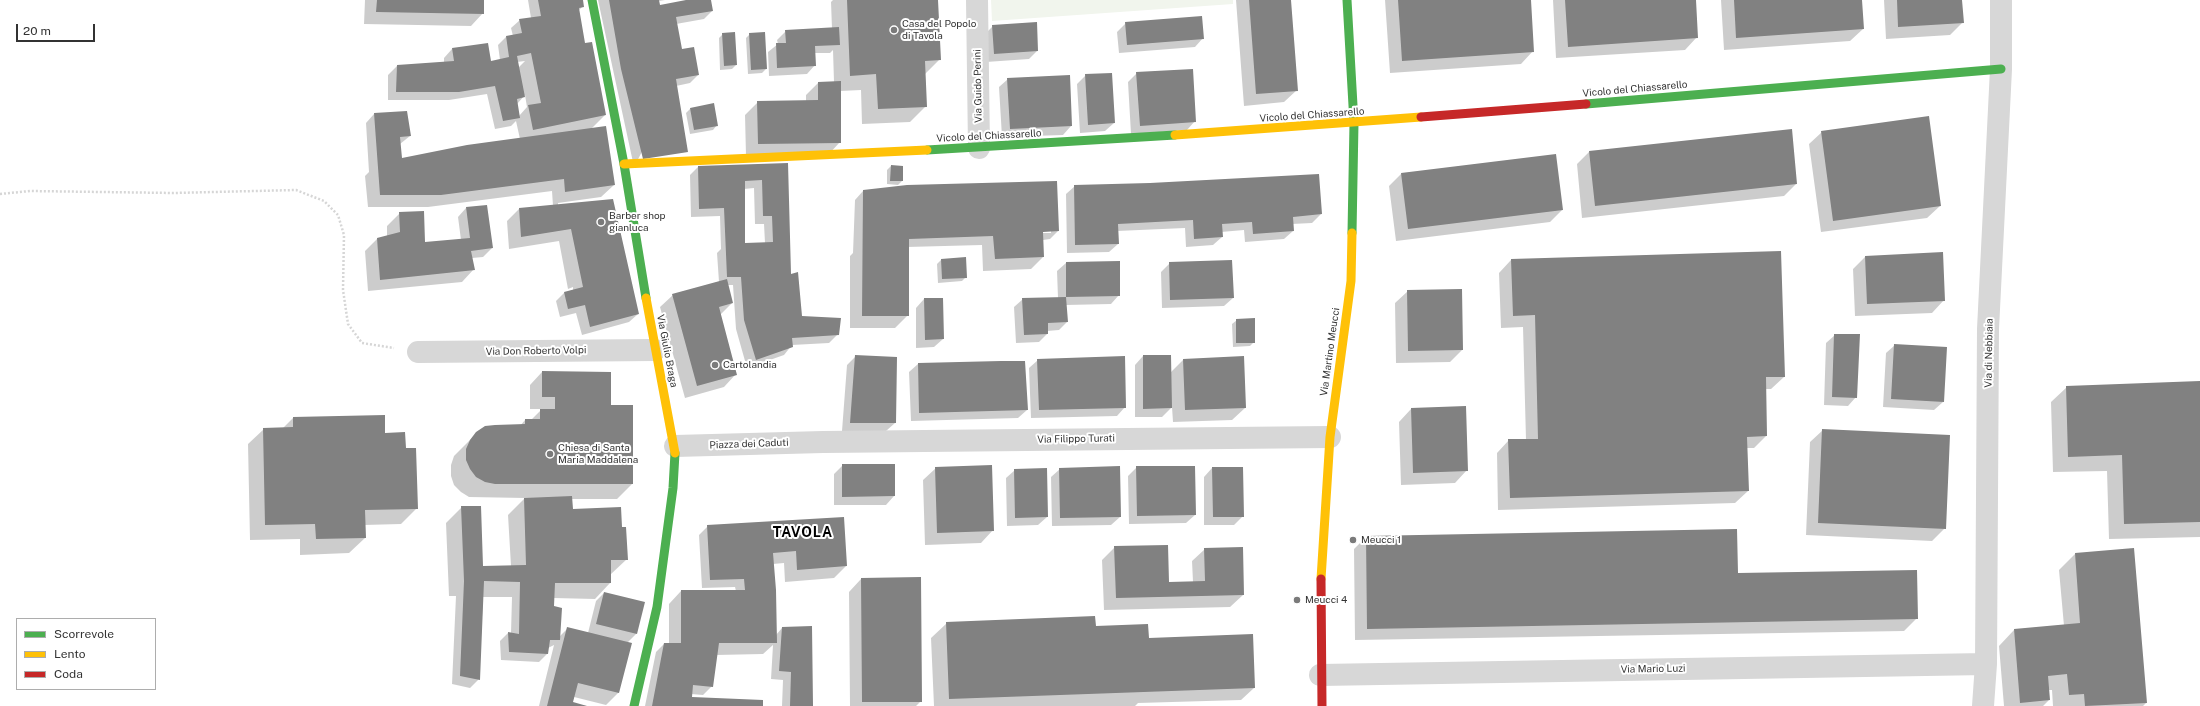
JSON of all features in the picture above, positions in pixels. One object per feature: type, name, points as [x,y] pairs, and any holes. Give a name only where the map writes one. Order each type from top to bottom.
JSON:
[{"type":"street","name":"Via Giulio Braga","points":[[592,0],[624,164],[655,350],[675,446],[673,488],[657,607],[634,706]]},
{"type":"street","name":"Via Guido Perini","points":[[977,0],[979,148]]},
{"type":"street","name":"Via Martino Meucci","points":[[1322,706],[1320,675],[1320,598],[1330,437],[1351,281],[1354,123],[1347,0]]},
{"type":"street","name":"Via di Nebbiaia","points":[[1983,706],[1986,664],[1988,329],[2001,69],[2001,0]]},
{"type":"street","name":"Vicolo del Chiassarello","points":[[624,164],[979,148],[1354,123],[2001,69]]},
{"type":"street","name":"Via Don Roberto Volpi","points":[[418,352],[655,350]]},
{"type":"street","name":"Via Filippo Turati","points":[[823,442],[1330,437]]},
{"type":"street","name":"Piazza dei Caduti","points":[[675,446],[823,442]]},
{"type":"street","name":"Via Mario Luzi","points":[[1320,675],[1986,664]]},
{"type":"path","points":[[0,194],[30,191],[173,193],[296,190],[324,201],[338,216],[344,235],[343,290],[348,324],[362,343],[418,352]]},
{"type":"shaded area","points":[[991,0],[1233,0],[1233,4],[992,21]]},
{"type":"building","points":[[377,0],[484,0],[484,14],[376,12]]},
{"type":"building","points":[[538,0],[583,0],[584,7],[579,8],[585,43],[592,42],[606,115],[533,130],[528,105],[541,103],[531,53],[517,56],[525,97],[517,99],[520,118],[503,121],[495,86],[459,92],[396,92],[397,65],[454,61],[452,48],[488,43],[491,61],[509,57],[506,36],[522,33],[519,19],[541,16]]},
{"type":"building","points":[[609,0],[659,0],[660,5],[686,0],[711,0],[713,11],[676,17],[682,49],[694,47],[699,75],[676,79],[688,152],[643,159],[621,69]]},
{"type":"building","name":"Casa del Popolo di Tavola","points":[[847,0],[938,0],[941,60],[925,61],[927,107],[878,109],[876,74],[850,76]]},
{"type":"building","points":[[1249,0],[1291,0],[1298,91],[1256,94]]},
{"type":"building","points":[[1398,0],[1531,0],[1534,52],[1402,61]]},
{"type":"building","points":[[1565,0],[1696,0],[1698,38],[1568,47]]},
{"type":"building","points":[[1734,0],[1862,0],[1864,29],[1736,38]]},
{"type":"building","points":[[1897,0],[1962,0],[1964,23],[1898,27]]},
{"type":"building","points":[[1202,16],[1204,39],[1127,45],[1125,22]]},
{"type":"building","points":[[1037,22],[1038,51],[994,54],[992,25]]},
{"type":"building","points":[[839,27],[840,45],[815,46],[816,66],[777,68],[776,43],[786,43],[785,30]]},
{"type":"building","points":[[735,32],[737,65],[724,66],[722,33]]},
{"type":"building","points":[[765,32],[767,69],[751,70],[749,33]]},
{"type":"building","points":[[1193,69],[1196,122],[1140,126],[1136,72]]},
{"type":"building","points":[[1112,73],[1115,123],[1088,125],[1085,74]]},
{"type":"building","points":[[1070,75],[1072,126],[1010,129],[1007,78]]},
{"type":"building","points":[[841,81],[841,143],[758,144],[757,101],[818,100],[818,82]]},
{"type":"building","points":[[714,103],[718,126],[694,130],[690,108]]},
{"type":"building","points":[[407,111],[411,136],[400,137],[402,158],[467,145],[606,126],[615,185],[565,192],[564,179],[441,195],[380,195],[374,113]]},
{"type":"building","points":[[1929,116],[1941,206],[1833,221],[1821,131]]},
{"type":"building","points":[[1792,129],[1797,184],[1595,206],[1589,151]]},
{"type":"building","points":[[1556,154],[1563,210],[1408,229],[1401,173]]},
{"type":"building","points":[[788,163],[791,274],[798,272],[802,316],[841,318],[839,335],[792,338],[793,347],[756,360],[744,320],[741,277],[727,277],[724,208],[699,209],[698,166]],"holes":[[[762,180],[763,216],[772,216],[773,242],[745,243],[745,181]]]},
{"type":"building","points":[[891,165],[903,166],[903,181],[890,181]]},
{"type":"building","points":[[1319,174],[1322,214],[1293,217],[1294,231],[1253,234],[1252,222],[1222,224],[1223,237],[1194,239],[1193,220],[1118,224],[1119,244],[1075,245],[1074,185],[1150,183]]},
{"type":"building","points":[[1057,181],[1059,231],[1043,232],[1044,257],[995,259],[993,236],[909,239],[909,316],[862,316],[863,190],[907,185]]},
{"type":"building","points":[[613,199],[639,314],[590,327],[585,305],[568,309],[564,292],[583,287],[571,229],[521,237],[519,208]]},
{"type":"building","points":[[487,205],[493,248],[471,251],[475,270],[380,280],[377,238],[400,232],[399,212],[424,211],[425,242],[470,238],[466,207]]},
{"type":"building","points":[[1781,251],[1785,377],[1766,377],[1767,436],[1747,437],[1749,491],[1510,498],[1508,439],[1538,439],[1535,315],[1513,316],[1511,259]]},
{"type":"building","points":[[1943,252],[1945,301],[1867,304],[1865,256]]},
{"type":"building","points":[[966,257],[967,278],[942,279],[941,259]]},
{"type":"building","points":[[1232,260],[1234,298],[1170,300],[1169,262]]},
{"type":"building","points":[[1120,261],[1120,296],[1066,297],[1066,262]]},
{"type":"building","points":[[727,279],[733,303],[719,307],[737,375],[697,386],[672,294]]},
{"type":"building","points":[[1462,289],[1463,350],[1408,351],[1407,290]]},
{"type":"building","points":[[1066,297],[1068,322],[1048,323],[1048,334],[1024,335],[1022,298]]},
{"type":"building","points":[[924,298],[943,298],[944,339],[925,340]]},
{"type":"building","points":[[1255,318],[1255,343],[1236,343],[1236,319]]},
{"type":"building","points":[[1834,334],[1860,334],[1857,398],[1832,397]]},
{"type":"building","points":[[1894,344],[1947,347],[1944,402],[1891,399]]},
{"type":"building","points":[[855,355],[897,357],[896,423],[850,423]]},
{"type":"building","points":[[1143,355],[1171,355],[1172,408],[1143,409]]},
{"type":"building","points":[[1125,356],[1126,408],[1039,410],[1037,359]]},
{"type":"building","points":[[1244,356],[1246,408],[1185,410],[1183,359]]},
{"type":"building","points":[[1025,361],[1028,410],[919,413],[918,363]]},
{"type":"building","name":"Chiesa di Santa Maria Maddalena","points":[[542,371],[611,372],[611,405],[633,405],[633,484],[495,484],[485,482],[476,477],[466,460],[466,449],[476,432],[485,426],[525,424],[525,419],[540,419],[540,409],[555,409],[555,397],[542,397]]},
{"type":"building","points":[[2200,381],[2200,522],[2124,524],[2122,455],[2068,457],[2066,386]]},
{"type":"building","points":[[1466,406],[1468,471],[1413,473],[1411,408]]},
{"type":"building","points":[[385,415],[385,433],[405,432],[406,448],[416,448],[418,509],[365,510],[366,538],[316,539],[315,524],[265,525],[263,428],[293,427],[293,417]]},
{"type":"building","points":[[1822,429],[1950,435],[1946,529],[1818,523]]},
{"type":"building","points":[[842,464],[895,464],[895,496],[842,497]]},
{"type":"building","points":[[992,465],[994,531],[937,533],[935,467]]},
{"type":"building","points":[[1120,466],[1121,517],[1060,518],[1059,468]]},
{"type":"building","points":[[1136,466],[1195,466],[1196,515],[1137,516]]},
{"type":"building","points":[[1212,467],[1243,467],[1244,517],[1213,517]]},
{"type":"building","points":[[1047,468],[1048,517],[1015,518],[1014,469]]},
{"type":"building","points":[[572,496],[573,509],[621,507],[622,527],[626,527],[628,560],[611,560],[611,583],[555,583],[554,606],[562,608],[560,640],[550,640],[548,654],[509,652],[508,632],[519,634],[520,582],[484,581],[480,680],[460,676],[464,581],[461,506],[481,506],[483,566],[526,565],[524,498]]},
{"type":"building","points":[[844,517],[847,566],[797,570],[796,551],[773,553],[776,590],[777,643],[719,643],[713,687],[693,685],[692,697],[763,700],[763,706],[652,706],[664,643],[681,643],[681,590],[745,590],[744,579],[710,580],[707,525]]},
{"type":"building","points":[[1737,529],[1738,573],[1917,570],[1918,619],[1367,629],[1366,536]]},
{"type":"building","points":[[1168,545],[1169,582],[1205,581],[1204,548],[1243,547],[1244,595],[1116,598],[1114,546]]},
{"type":"building","points":[[2134,548],[2147,703],[2085,706],[2084,694],[2069,695],[2067,674],[2048,676],[2050,700],[2020,703],[2014,629],[2080,623],[2075,553]]},
{"type":"building","points":[[921,577],[922,702],[862,702],[861,578]]},
{"type":"building","points":[[604,592],[645,602],[637,634],[596,624]]},
{"type":"building","points":[[1095,616],[1096,626],[1148,624],[1149,638],[1253,634],[1255,688],[949,699],[946,622]]},
{"type":"building","points":[[812,626],[813,706],[790,706],[791,672],[779,671],[782,627]]},
{"type":"building","points":[[567,627],[632,643],[619,693],[578,683],[573,702],[587,706],[547,706]]},
{"type":"traffic: fast","points":[[592,0],[624,164],[646,298]]},
{"type":"traffic: fast","points":[[1347,0],[1354,123],[1352,233]]},
{"type":"traffic: fast","points":[[1586,104],[2001,69]]},
{"type":"traffic: fast","points":[[927,150],[1175,135]]},
{"type":"traffic: fast","points":[[634,706],[657,607],[673,488],[675,453]]},
{"type":"traffic: slow","points":[[1175,135],[1421,117]]},
{"type":"traffic: slow","points":[[624,164],[927,150]]},
{"type":"traffic: slow","points":[[1321,579],[1330,437],[1351,281],[1352,233]]},
{"type":"traffic: slow","points":[[646,298],[675,453]]},
{"type":"traffic: jam","points":[[1421,117],[1586,104]]},
{"type":"traffic: jam","points":[[1321,579],[1322,706]]},
{"type":"place","name":"Casa del Popolo di Tavola","points":[[894,30]]},
{"type":"place","name":"Barber shop gianluca","points":[[601,222]]},
{"type":"place","name":"Cartolandia","points":[[715,365]]},
{"type":"place","name":"Chiesa di Santa Maria Maddalena","points":[[550,454]]},
{"type":"place","name":"Meucci 1","points":[[1353,540]]},
{"type":"place","name":"Meucci 4","points":[[1297,600]]},
{"type":"district","name":"TAVOLA","points":[[803,533]]}]
